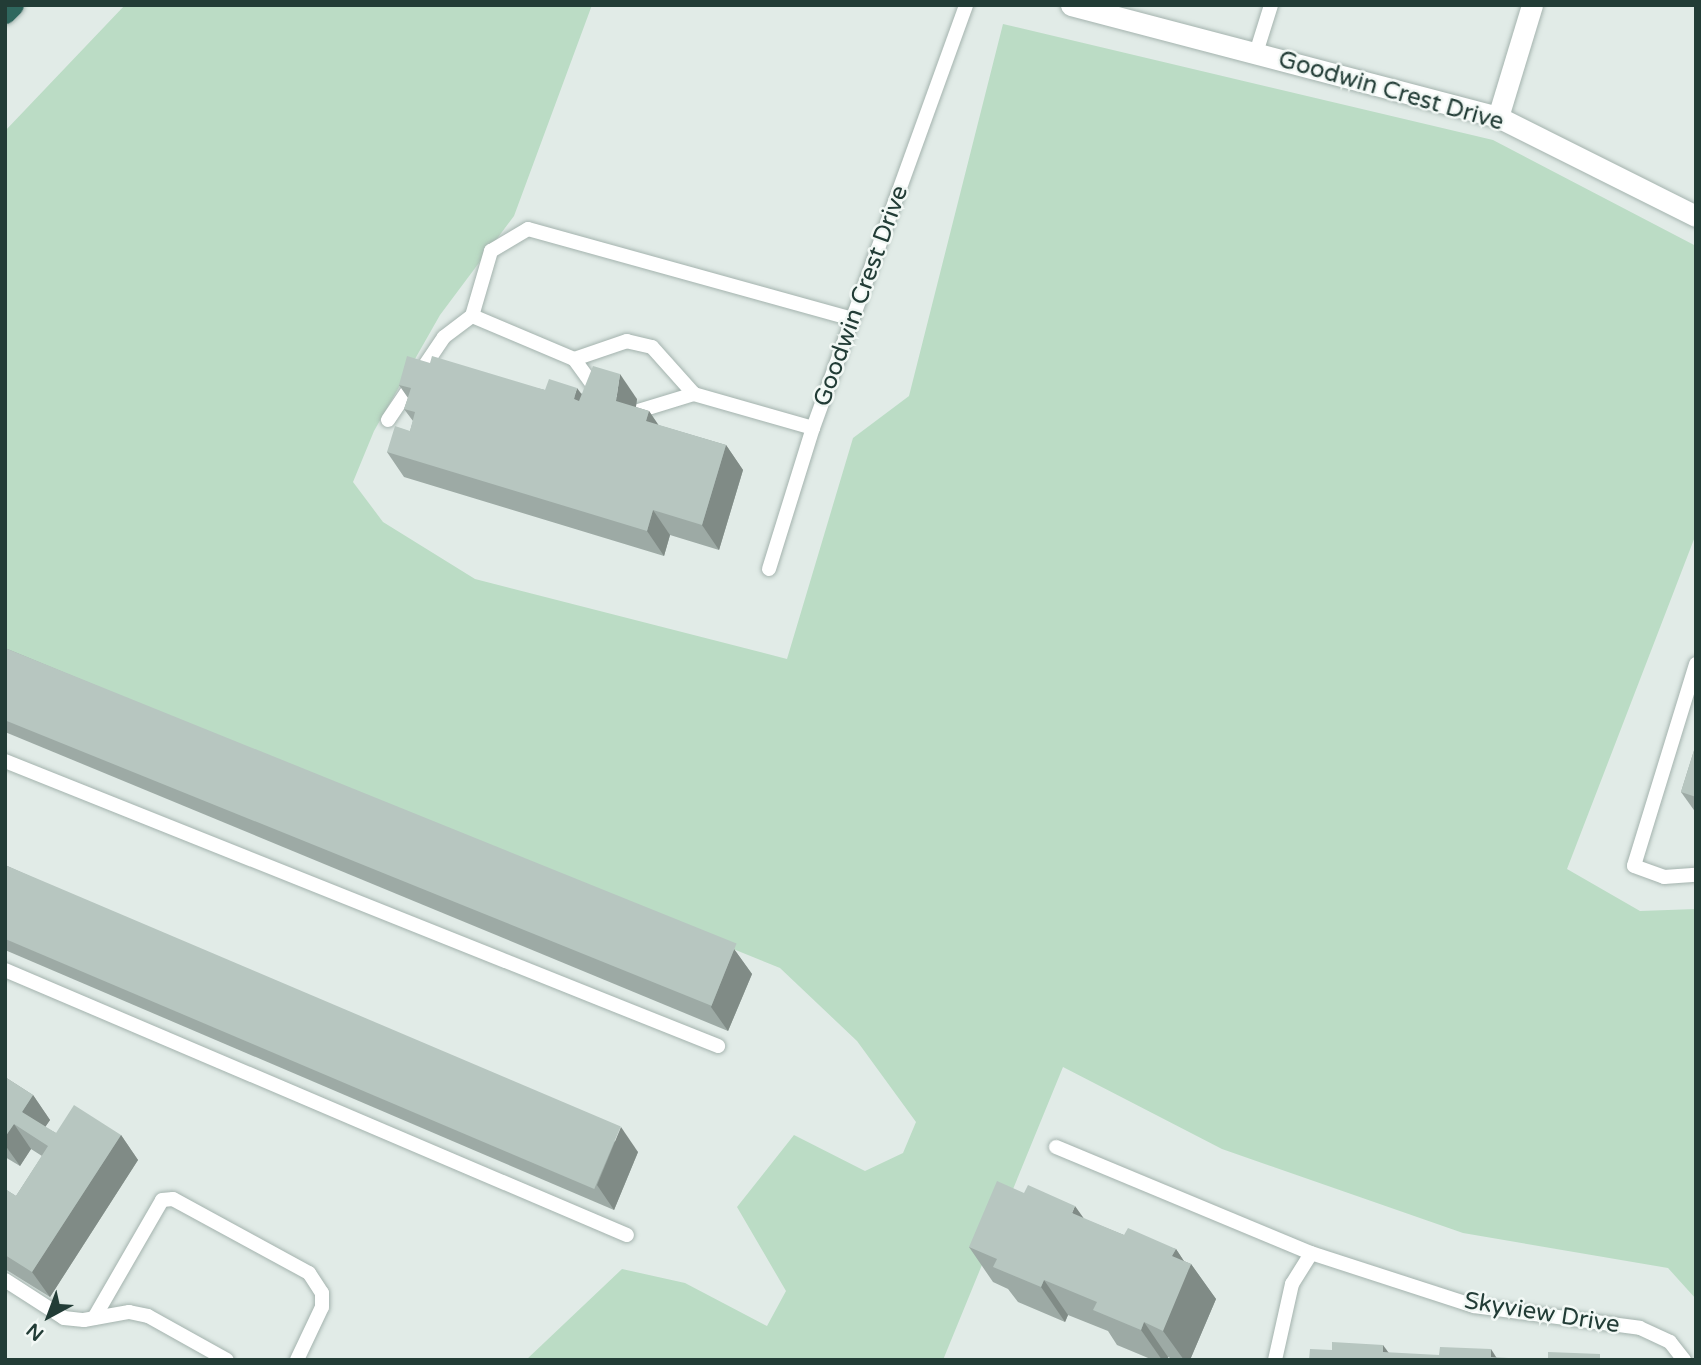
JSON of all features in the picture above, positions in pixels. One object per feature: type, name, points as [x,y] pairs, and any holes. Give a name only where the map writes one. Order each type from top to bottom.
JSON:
[{"type":"highway","points":[[5,13],[13,5]]},
{"type":"street","name":"Goodwin Crest Drive","points":[[1071,5],[1498,117],[1696,216]]},
{"type":"street","points":[[1498,117],[1532,5]]},
{"type":"lane","name":"Goodwin Crest Drive","points":[[768,569],[813,428],[966,5]]},
{"type":"lane","points":[[1256,54],[1271,5]]},
{"type":"lane","points":[[388,420],[444,337],[472,316],[491,251],[528,229],[852,319]]},
{"type":"lane","points":[[472,316],[574,359],[606,403]]},
{"type":"lane","points":[[574,359],[627,341],[652,347],[694,394],[813,428]]},
{"type":"lane","points":[[635,412],[694,394]]},
{"type":"lane","points":[[1696,664],[1634,866],[1664,877],[1696,874]]},
{"type":"lane","points":[[5,761],[718,1046]]},
{"type":"lane","points":[[5,970],[627,1236]]},
{"type":"lane","name":"Skyview Drive","points":[[1056,1147],[1311,1252],[1474,1306],[1640,1328],[1670,1342],[1684,1360]]},
{"type":"lane","points":[[94,1318],[162,1200],[173,1199],[309,1273],[322,1293],[322,1307],[297,1360]]},
{"type":"lane","points":[[1275,1360],[1293,1284],[1311,1252]]},
{"type":"lane","points":[[5,1280],[64,1318],[94,1318],[129,1312],[148,1316],[227,1360]]},
{"type":"green space","points":[[125,5],[592,5],[514,216],[440,315],[374,431],[353,482],[383,522],[475,579],[787,659],[853,438],[909,396],[1003,24],[1493,140],[1696,246],[1696,534],[1567,869],[1640,911],[1696,909],[1696,1299],[1668,1268],[1463,1233],[1222,1149],[1063,1067],[943,1360],[526,1360],[622,1269],[685,1283],[767,1326],[786,1291],[737,1207],[794,1135],[865,1171],[903,1153],[916,1122],[857,1041],[780,968],[5,654],[5,131]]},
{"type":"building","points":[[407,356],[430,363],[432,356],[545,390],[549,379],[577,388],[574,399],[579,401],[593,366],[620,374],[616,401],[649,411],[646,421],[726,445],[702,525],[653,510],[647,531],[387,452],[395,426],[410,431],[415,412],[404,409],[411,388],[399,385]]},
{"type":"building","points":[[5,648],[737,944],[711,1006],[5,720]]},
{"type":"building","points":[[1696,744],[1696,797],[1681,792]]},
{"type":"building","points":[[5,865],[621,1126],[594,1189],[5,939]]},
{"type":"building","points":[[5,1077],[33,1095],[22,1112],[56,1133],[74,1105],[121,1135],[32,1272],[5,1255],[5,1189],[16,1196],[48,1146],[14,1124],[5,1137]]},
{"type":"building","points":[[997,1181],[1024,1193],[1028,1185],[1075,1206],[1072,1213],[1124,1235],[1128,1228],[1176,1249],[1172,1256],[1191,1264],[1163,1331],[1144,1322],[1141,1330],[1093,1310],[1097,1302],[1044,1280],[1041,1287],[993,1267],[997,1259],[969,1247]]},
{"type":"building","points":[[1332,1342],[1383,1345],[1383,1352],[1439,1355],[1440,1347],[1491,1349],[1491,1357],[1543,1360],[1309,1360],[1310,1349],[1332,1350]]},
{"type":"building","points":[[1548,1352],[1600,1354],[1600,1360],[1548,1360]]}]
